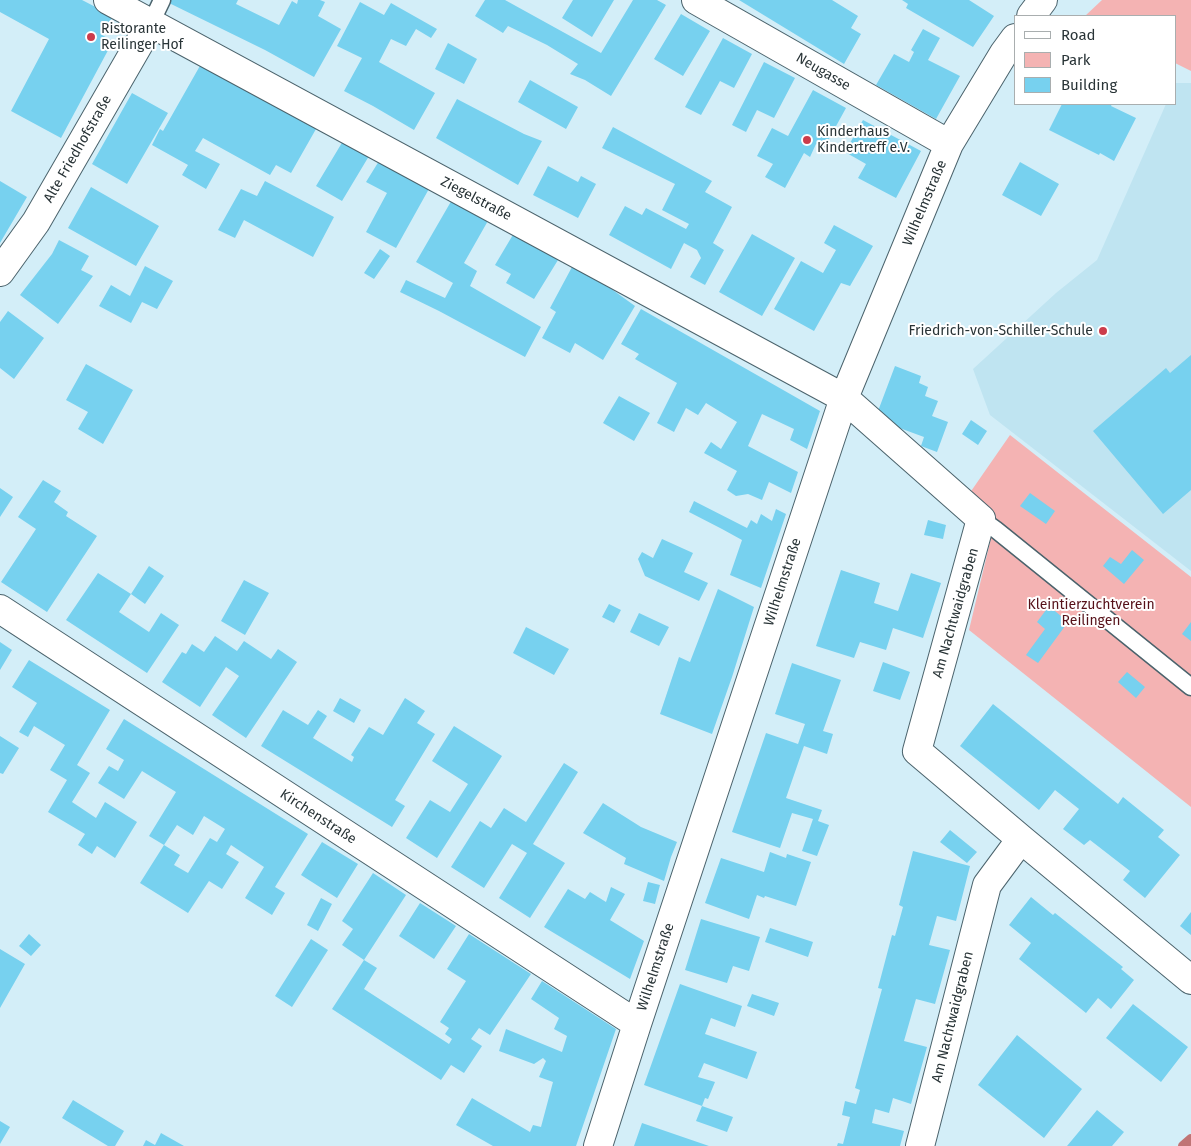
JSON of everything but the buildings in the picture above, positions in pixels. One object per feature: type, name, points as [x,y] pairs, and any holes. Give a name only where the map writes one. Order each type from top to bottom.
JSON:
[{"type":"street","name":"Ziegelstraße","points":[[108,0],[156,11],[844,398]]},
{"type":"street","name":"Neugasse","points":[[696,0],[949,144]]},
{"type":"street","points":[[1032,15],[1043,0]]},
{"type":"street","name":"Alte Friedhofstraße","points":[[0,272],[36,222],[156,11]]},
{"type":"street","name":"Wilhelmstraße","points":[[598,1146],[636,1024],[844,398],[949,144],[1004,52],[1014,39]]},
{"type":"street","points":[[844,398],[981,519]]},
{"type":"street","name":"Am Nachtwaidgraben","points":[[981,519],[917,750],[1021,840],[1191,980]]},
{"type":"street","name":"Kirchenstraße","points":[[0,609],[636,1024]]},
{"type":"street","name":"Am Nachtwaidgraben","points":[[920,1146],[987,886],[1021,840]]},
{"type":"lane","points":[[981,519],[1191,688]]},
{"type":"shaded area","name":"Friedrich-von-Schiller-Schule","points":[[1176,83],[1191,83],[1191,571],[990,415],[973,369],[1056,293],[1097,260],[1166,105],[1176,105]]},
{"type":"green space","points":[[1102,0],[1191,0],[1191,71],[1176,64],[1176,15],[1086,15]]},
{"type":"green space","name":"Kleintierzuchtverein Reilingen","points":[[1010,435],[1191,577],[1191,807],[969,630],[991,538],[997,522],[967,497]]},
{"type":"waterway","points":[[1183,1146],[1191,1139]]},
{"type":"place","name":"Ristorante Reilinger Hof","points":[[91,37]]},
{"type":"place","name":"Kinderhaus Kindertreff e.V.","points":[[807,140]]},
{"type":"place","name":"Friedrich-von-Schiller-Schule","points":[[1103,331]]}]
